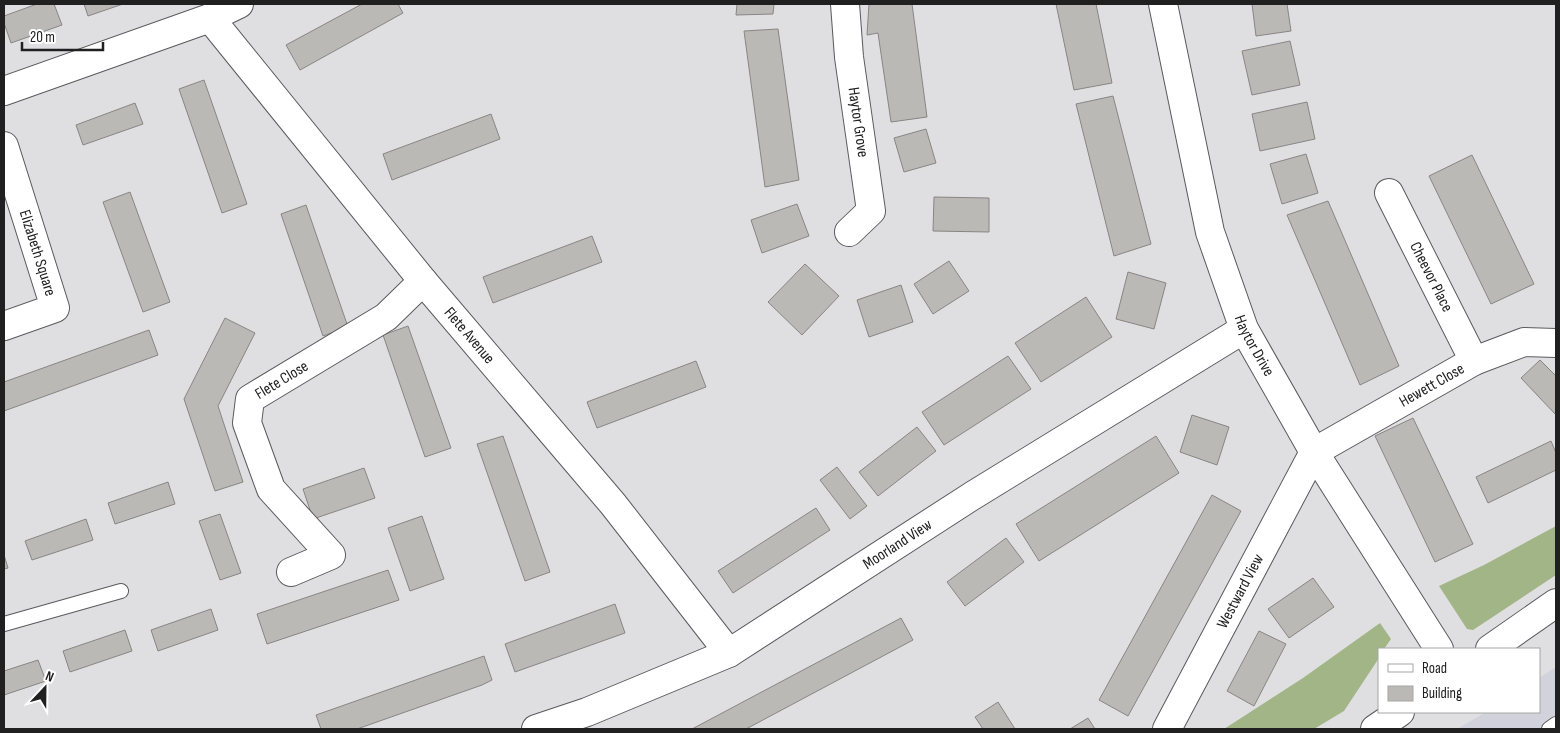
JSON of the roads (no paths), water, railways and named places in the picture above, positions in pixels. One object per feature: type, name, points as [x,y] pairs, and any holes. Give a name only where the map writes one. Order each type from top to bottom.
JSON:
[{"type":"street","points":[[4,91],[210,18],[238,4]]},
{"type":"street","name":"Haytor Grove","points":[[846,4],[849,57],[871,210],[849,232]]},
{"type":"street","name":"Haytor Drive","points":[[1164,4],[1210,232],[1244,329],[1314,452],[1438,648]]},
{"type":"street","name":"Flete Avenue","points":[[210,18],[423,281],[613,504],[729,653]]},
{"type":"street","name":"Elizabeth Square","points":[[4,146],[55,308],[4,326]]},
{"type":"street","name":"Cheevor Place","points":[[1389,193],[1474,361]]},
{"type":"street","name":"Flete Close","points":[[291,572],[331,555],[271,489],[247,423],[250,399],[386,317],[423,281]]},
{"type":"street","name":"Moorland View","points":[[536,729],[587,712],[729,653],[972,496],[1244,329]]},
{"type":"street","name":"Hewett Close","points":[[1314,452],[1474,361],[1524,342],[1556,344]]},
{"type":"street","name":"Westward View","points":[[1167,729],[1314,452]]},
{"type":"street","points":[[1491,648],[1556,603]]},
{"type":"street","points":[[1375,729],[1399,713]]},
{"type":"lane","points":[[4,624],[121,591]]},
{"type":"lane","points":[[1549,729],[1556,724]]}]
